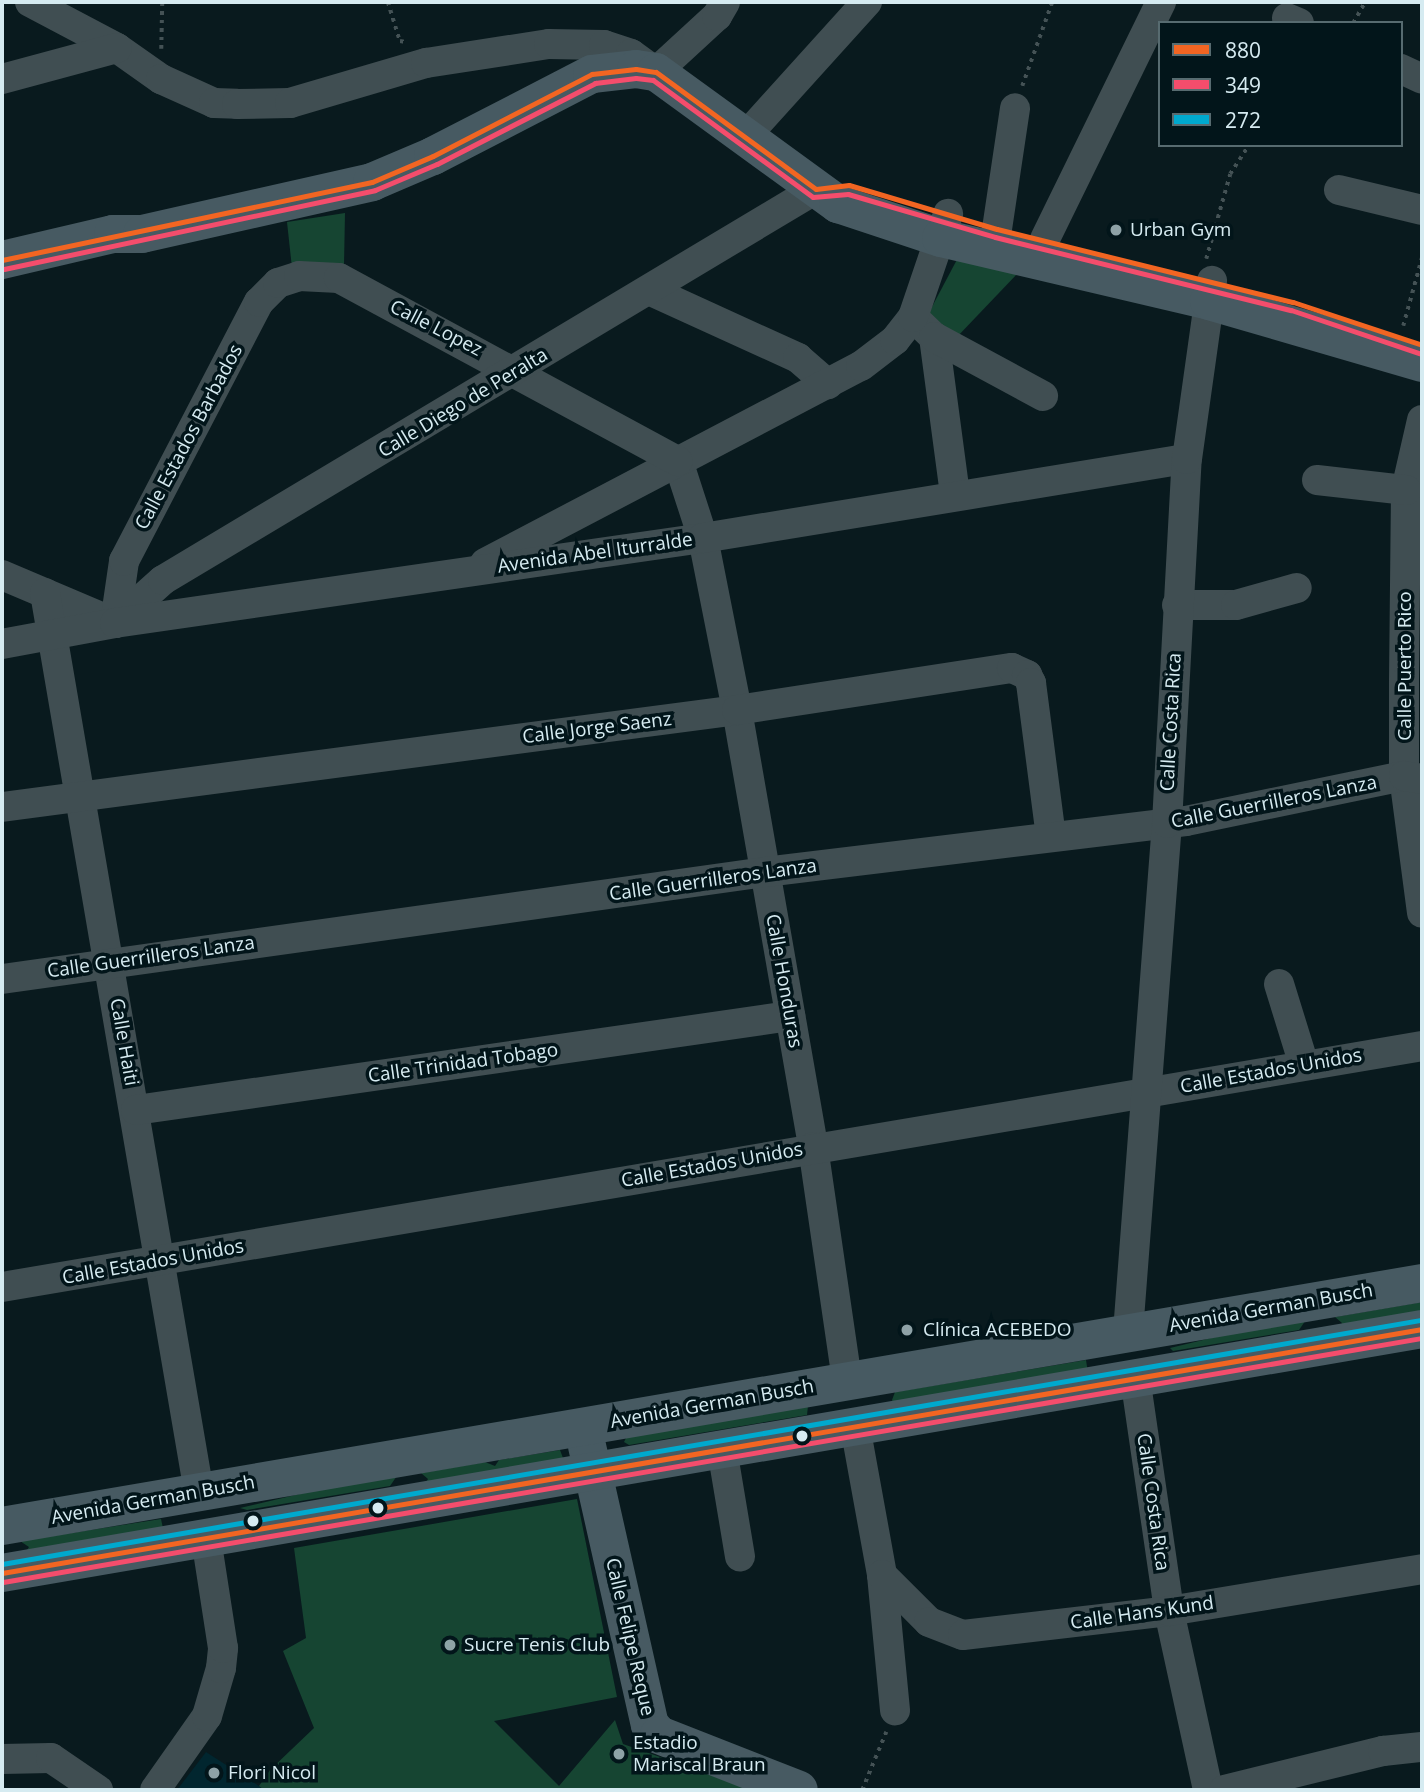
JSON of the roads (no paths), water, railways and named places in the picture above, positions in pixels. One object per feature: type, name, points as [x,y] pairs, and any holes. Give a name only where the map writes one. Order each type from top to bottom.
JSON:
[{"type":"main road","points":[[2,260],[113,234],[142,234],[372,182],[433,156],[592,74],[617,69],[656,72],[816,189],[849,185],[944,226],[1208,286]]},
{"type":"main road","points":[[944,226],[997,229],[1045,239],[1415,349]]},
{"type":"main road","points":[[2,283],[111,250],[142,234]]},
{"type":"main road","name":"Avenida German Busch","points":[[2,1526],[1422,1283]]},
{"type":"main road","points":[[2,1573],[1422,1329]]},
{"type":"main road","points":[[1128,1332],[1135,1377]]},
{"type":"main road","points":[[847,1381],[855,1426]]},
{"type":"main road","name":"Calle Felipe Reque","points":[[584,1426],[592,1472],[650,1725],[659,1735],[799,1790]]},
{"type":"main road","points":[[199,1492],[206,1538]]},
{"type":"street","points":[[30,2],[117,48],[161,79],[214,103],[290,103],[426,64],[573,43],[604,45],[631,54],[656,72],[717,16],[725,2]]},
{"type":"street","points":[[745,137],[867,2]]},
{"type":"street","points":[[1045,239],[1161,2]]},
{"type":"street","points":[[2,79],[117,48]]},
{"type":"street","points":[[1403,70],[1422,79]]},
{"type":"street","points":[[997,229],[1015,108]]},
{"type":"street","name":"Calle Diego de Peralta","points":[[115,623],[163,580],[518,371],[816,189]]},
{"type":"street","points":[[1339,190],[1422,210]]},
{"type":"street","points":[[944,226],[923,327],[955,494]]},
{"type":"street","name":"Calle Lopez","points":[[299,276],[339,278],[518,371],[678,461]]},
{"type":"street","name":"Calle Estados Barbados","points":[[115,623],[124,561],[259,302],[278,283],[299,276]]},
{"type":"street","name":"Calle Costa Rica","points":[[1128,1332],[1167,823],[1187,459],[1208,286]]},
{"type":"street","points":[[649,290],[798,358],[814,368],[828,384]]},
{"type":"street","points":[[470,571],[828,384],[895,340],[923,327]]},
{"type":"street","points":[[923,327],[1043,396]]},
{"type":"street","name":"Calle Puerto Rico","points":[[1422,420],[1406,490],[1422,913]]},
{"type":"street","name":"Avenida Abel Iturralde","points":[[2,644],[115,623],[704,538],[955,494],[1187,459]]},
{"type":"street","name":"Calle Honduras","points":[[678,461],[704,538],[737,710],[813,1147],[847,1381]]},
{"type":"street","points":[[1317,480],[1406,490]]},
{"type":"street","points":[[2,575],[115,623]]},
{"type":"street","points":[[1177,605],[1236,605],[1297,587]]},
{"type":"street","name":"Calle Haiti","points":[[44,593],[136,1110],[199,1492]]},
{"type":"street","name":"Calle Jorge Saenz","points":[[2,807],[737,710],[1002,668],[1020,670],[1031,683],[1051,837]]},
{"type":"street","name":"Calle Guerrilleros Lanza","points":[[2,979],[109,961],[765,872],[1167,823],[1416,770]]},
{"type":"street","points":[[1279,984],[1304,1065]]},
{"type":"street","name":"Calle Trinidad Tobago","points":[[136,1110],[790,1016]]},
{"type":"street","name":"Calle Estados Unidos","points":[[2,1287],[161,1262],[813,1147],[1422,1046]]},
{"type":"street","name":"Calle Costa Rica","points":[[1135,1377],[1170,1611],[1208,1790]]},
{"type":"street","points":[[855,1426],[882,1575],[895,1710]]},
{"type":"street","points":[[722,1449],[740,1557]]},
{"type":"street","points":[[155,1790],[207,1716],[221,1668],[223,1648],[206,1538]]},
{"type":"street","name":"Calle Hans Kund","points":[[882,1575],[929,1622],[962,1635],[1170,1611],[1422,1569]]},
{"type":"street","points":[[1224,1790],[1383,1751],[1422,1747]]},
{"type":"street","points":[[2,1759],[25,1755],[51,1759],[98,1790]]},
{"type":"place","name":"Urban Gym","points":[[1116,230]]},
{"type":"place","name":"Clínica ACEBEDO","points":[[907,1330]]},
{"type":"place","name":"Sucre Tenis Club","points":[[450,1645]]},
{"type":"place","name":"Estadio Mariscal Braun","points":[[619,1754]]},
{"type":"place","name":"Flori Nicol","points":[[214,1773]]}]
